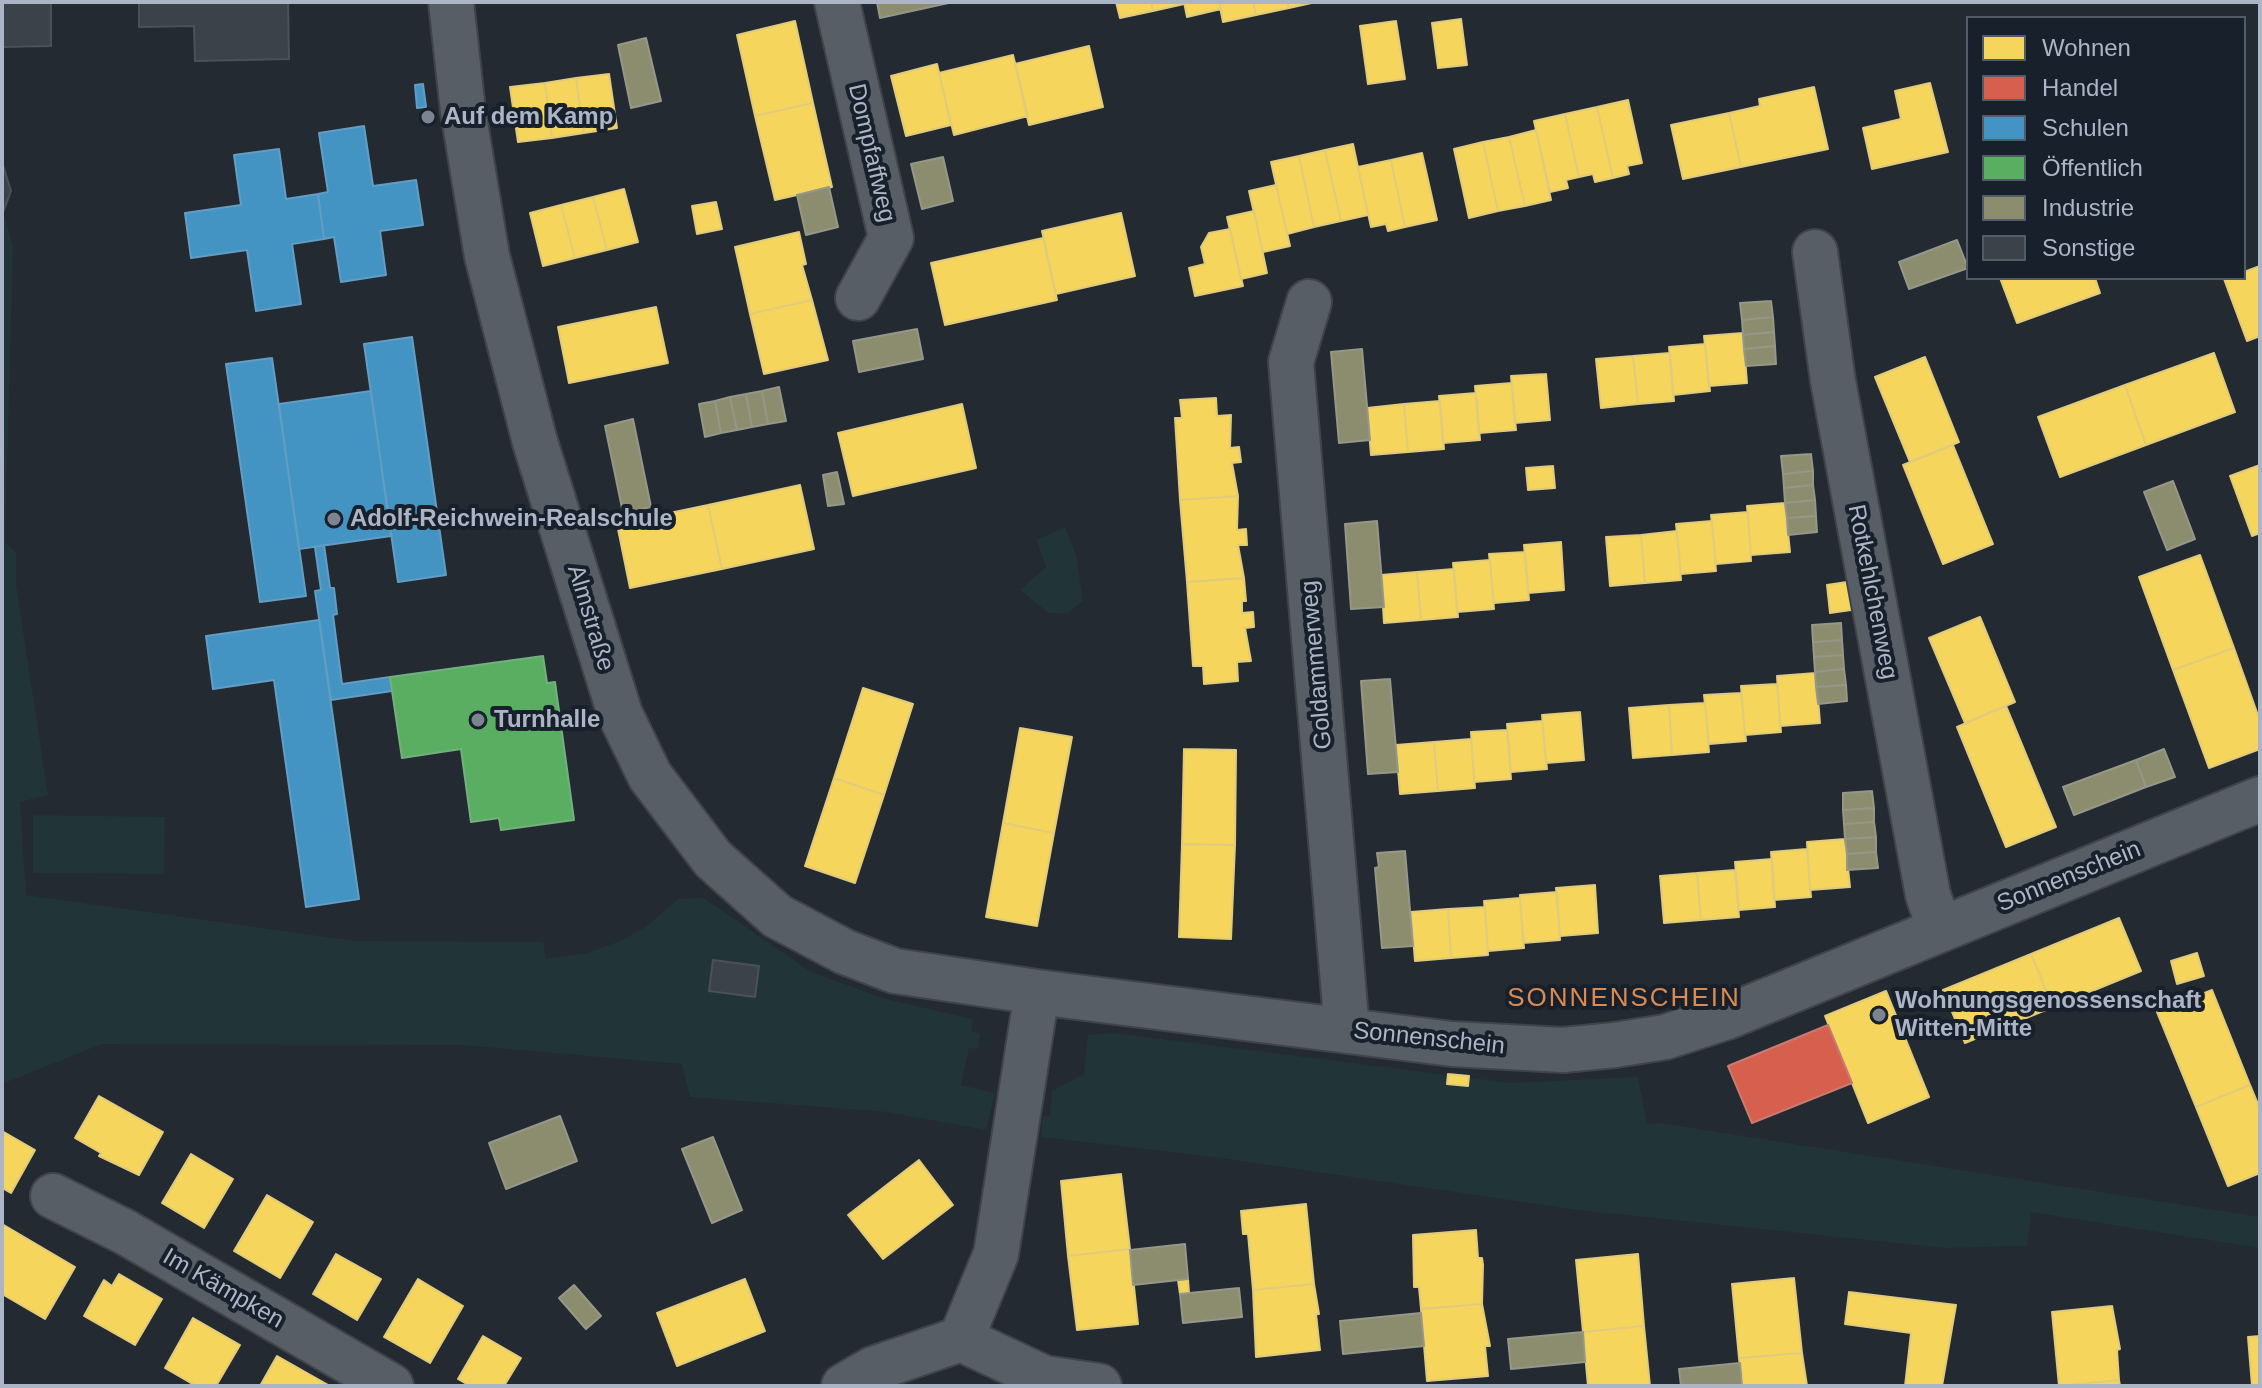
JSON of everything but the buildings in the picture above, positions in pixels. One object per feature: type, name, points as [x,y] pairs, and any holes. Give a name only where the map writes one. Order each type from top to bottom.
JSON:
[{"type":"street","name":"Almstraße","points":[[451,2],[463,111],[487,256],[535,442],[590,622],[620,714],[650,776],[713,859],[777,916],[845,952],[895,971],[1037,992]]},
{"type":"street","name":"Dompfaffweg","points":[[837,2],[891,238],[858,298]]},
{"type":"street","name":"Rotkehlchenweg","points":[[1815,252],[1838,411],[1928,895],[1940,929]]},
{"type":"street","name":"Goldammerweg","points":[[1309,302],[1291,362],[1347,1031]]},
{"type":"street","name":"Sonnenschein","points":[[1037,992],[1476,1046],[1563,1050],[1653,1039],[1727,1017],[2260,799]]},
{"type":"street","points":[[961,1339],[996,1254],[1037,992]]},
{"type":"street","name":"Im Kämpken","points":[[53,1196],[125,1232],[391,1386]]},
{"type":"street","points":[[844,1386],[873,1369],[961,1339],[1044,1378],[1099,1386]]},
{"type":"green space","points":[[4,214],[13,248],[5,542],[16,553],[16,584],[48,795],[20,802],[26,895],[355,941],[543,942],[546,959],[588,953],[620,941],[647,926],[678,899],[704,898],[811,972],[886,999],[973,1019],[971,1032],[980,1033],[978,1049],[969,1048],[961,1085],[995,1093],[986,1130],[887,1112],[690,1097],[682,1064],[461,1045],[102,1044],[2,1084]]},
{"type":"green space","points":[[1065,527],[1076,554],[1083,601],[1068,613],[1049,613],[1020,590],[1046,567],[1036,540]]},
{"type":"green space","points":[[33,815],[165,817],[164,874],[33,873]]},
{"type":"green space","points":[[1114,1033],[1512,1083],[1638,1077],[1647,1124],[1660,1123],[2260,1217],[2260,1248],[2031,1212],[2027,1246],[1945,1248],[1578,1210],[1214,1157],[1041,1137],[1043,1116],[1050,1116],[1052,1091],[1084,1074],[1088,1035]]},
{"type":"place","name":"Auf dem Kamp","points":[[428,117]]},
{"type":"place","name":"Adolf-Reichwein-Realschule","points":[[334,519]]},
{"type":"place","name":"Turnhalle","points":[[478,720]]},
{"type":"place","name":"Wohnungsgenossenschaft Witten-Mitte","points":[[1879,1015]]},
{"type":"district","name":"SONNENSCHEIN","points":[[1624,999]]}]
